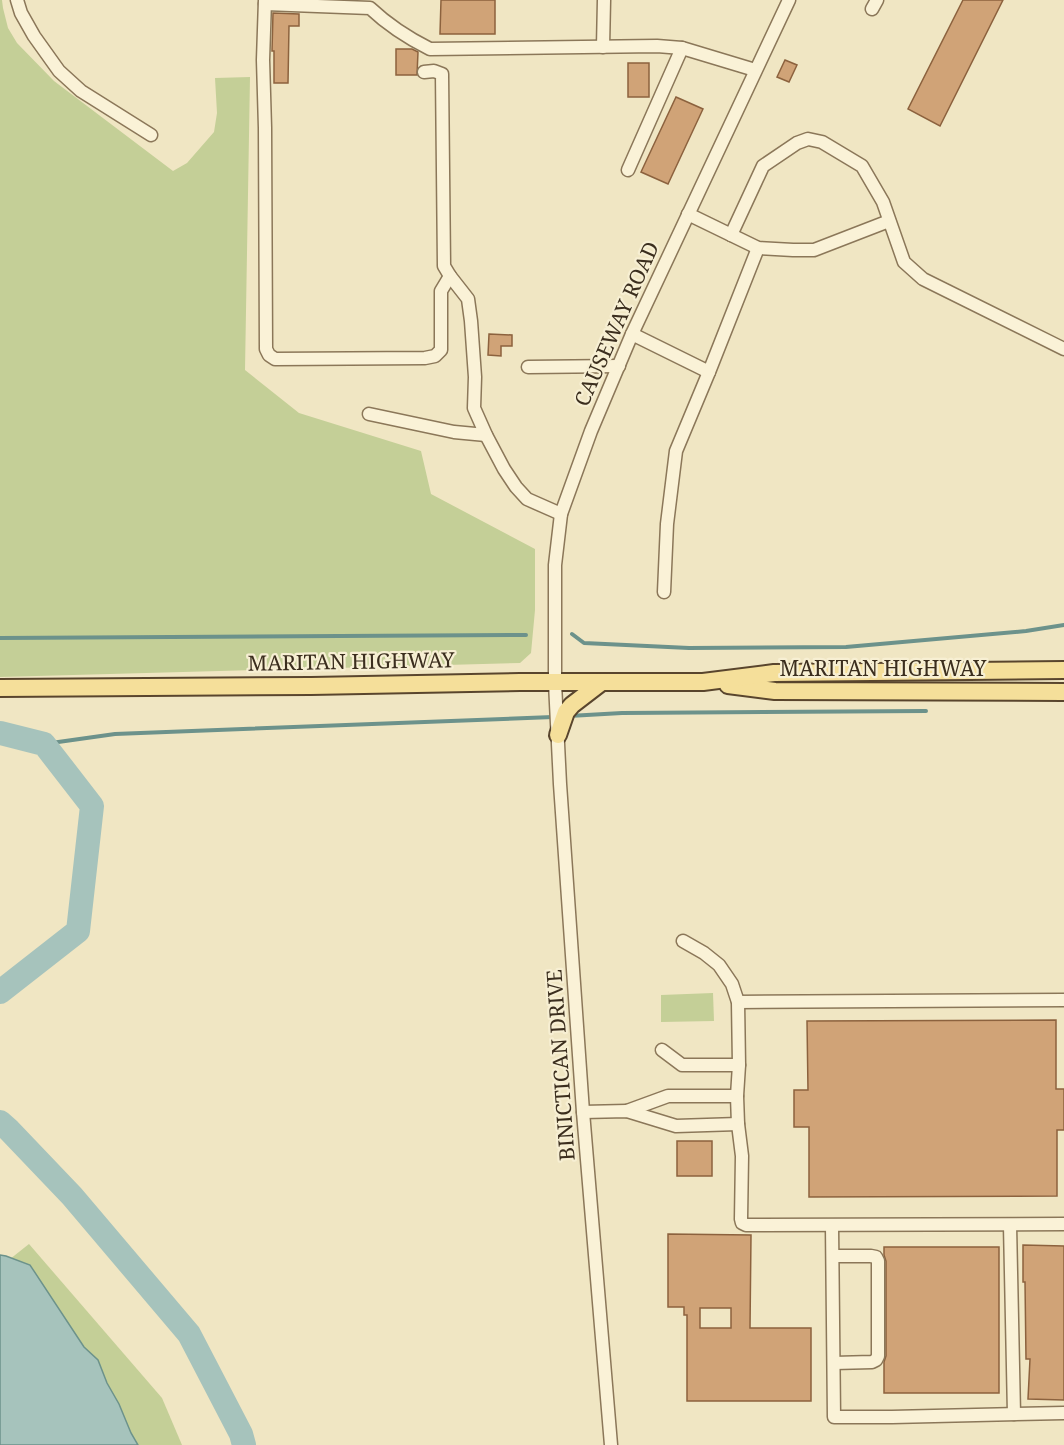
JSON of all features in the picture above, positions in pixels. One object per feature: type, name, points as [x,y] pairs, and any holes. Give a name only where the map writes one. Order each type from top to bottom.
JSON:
[{"type":"main road","name":"MARITAN HIGHWAY","points":[[703,682],[774,673],[1064,670]]},
{"type":"main road","points":[[558,735],[566,712],[602,682]]},
{"type":"main road","name":"MARITAN HIGHWAY","points":[[0,688],[703,682],[775,691],[1064,692]]},
{"type":"street","points":[[17,0],[29,28],[59,71],[81,91],[151,135]]},
{"type":"street","points":[[603,47],[604,0]]},
{"type":"street","name":"CAUSEWAY ROAD","points":[[555,682],[555,565],[561,514],[591,431],[632,334],[789,0]]},
{"type":"street","points":[[450,276],[441,291],[441,350],[435,356],[425,358],[275,358],[268,355],[266,348],[263,60],[265,2],[370,4],[382,20],[430,49],[657,46],[682,48],[755,70]]},
{"type":"street","points":[[628,170],[682,48]]},
{"type":"street","points":[[424,72],[434,71],[442,74],[444,266],[468,299],[475,376],[474,408],[504,469],[516,487],[527,499],[561,514]]},
{"type":"street","points":[[731,235],[763,166],[797,143],[808,140],[822,142],[862,166],[883,202],[904,262],[922,279],[1064,349]]},
{"type":"street","points":[[688,214],[758,248],[793,250],[814,250],[889,221]]},
{"type":"street","points":[[664,592],[667,524],[676,451],[758,248]]},
{"type":"street","points":[[632,334],[709,372]]},
{"type":"street","points":[[528,367],[619,366]]},
{"type":"street","points":[[369,414],[454,432],[486,435]]},
{"type":"street","name":"BINICTICAN DRIVE","points":[[555,682],[562,823],[583,1112],[611,1445]]},
{"type":"street","points":[[683,941],[704,953],[718,965],[732,984],[738,1002],[737,1096],[742,1156],[742,1223],[746,1225],[832,1226],[1064,1224]]},
{"type":"street","points":[[738,1002],[1064,1000]]},
{"type":"street","points":[[662,1050],[682,1065],[739,1065]]},
{"type":"street","points":[[627,1111],[668,1096],[737,1096]]},
{"type":"street","points":[[583,1112],[627,1111],[676,1126],[738,1124]]},
{"type":"street","points":[[1010,1225],[1014,1413]]},
{"type":"street","points":[[832,1226],[834,1417],[1064,1413]]},
{"type":"street","points":[[833,1256],[871,1256],[876,1257],[878,1261],[878,1356],[872,1362],[834,1363]]},
{"type":"green space","points":[[0,0],[2,0],[8,28],[17,43],[54,81],[173,171],[187,163],[214,132],[217,113],[215,78],[250,77],[245,370],[299,413],[421,451],[431,494],[535,549],[535,610],[531,653],[520,663],[0,677]]},
{"type":"green space","points":[[713,993],[714,1021],[661,1022],[661,995]]},
{"type":"green space","points":[[29,1244],[162,1398],[182,1445],[0,1445],[0,1267]]},
{"type":"water","points":[[0,1255],[30,1265],[84,1347],[98,1360],[138,1445],[0,1445]]},
{"type":"building","points":[[441,0],[495,0],[495,34],[440,34]]},
{"type":"building","points":[[963,0],[1003,0],[940,126],[908,109]]},
{"type":"building","points":[[273,13],[299,14],[299,26],[289,26],[288,83],[274,83]]},
{"type":"building","points":[[396,49],[412,49],[418,52],[417,75],[396,75]]},
{"type":"building","points":[[785,60],[797,65],[789,82],[777,77]]},
{"type":"building","points":[[628,63],[649,63],[649,97],[628,97]]},
{"type":"building","points":[[676,97],[703,109],[668,184],[641,172]]},
{"type":"building","points":[[489,334],[512,335],[512,346],[501,346],[501,356],[488,355]]},
{"type":"building","points":[[1056,1020],[1056,1089],[1064,1089],[1064,1130],[1057,1130],[1057,1196],[809,1197],[809,1127],[794,1127],[794,1090],[808,1090],[807,1021]]},
{"type":"building","points":[[677,1141],[712,1141],[712,1176],[677,1176]]},
{"type":"building","points":[[668,1234],[751,1235],[750,1328],[811,1328],[811,1401],[687,1401],[687,1315],[684,1315],[684,1307],[668,1307]],"holes":[[[700,1308],[731,1308],[731,1328],[700,1328]]]},
{"type":"building","points":[[1023,1245],[1064,1246],[1064,1400],[1028,1399],[1030,1359],[1026,1359]]},
{"type":"building","points":[[884,1247],[999,1247],[999,1393],[884,1393],[886,1261]]},
{"type":"waterway","points":[[572,634],[584,643],[689,648],[846,647],[1026,631],[1064,625]]},
{"type":"waterway","points":[[0,638],[526,635]]},
{"type":"waterway","points":[[569,716],[622,713],[926,711]]},
{"type":"waterway","points":[[44,744],[115,734],[553,717]]},
{"type":"waterway","points":[[0,733],[44,744],[92,806],[78,931],[0,992]]},
{"type":"waterway","points":[[0,1122],[72,1196],[189,1334],[241,1434],[244,1445]]}]
